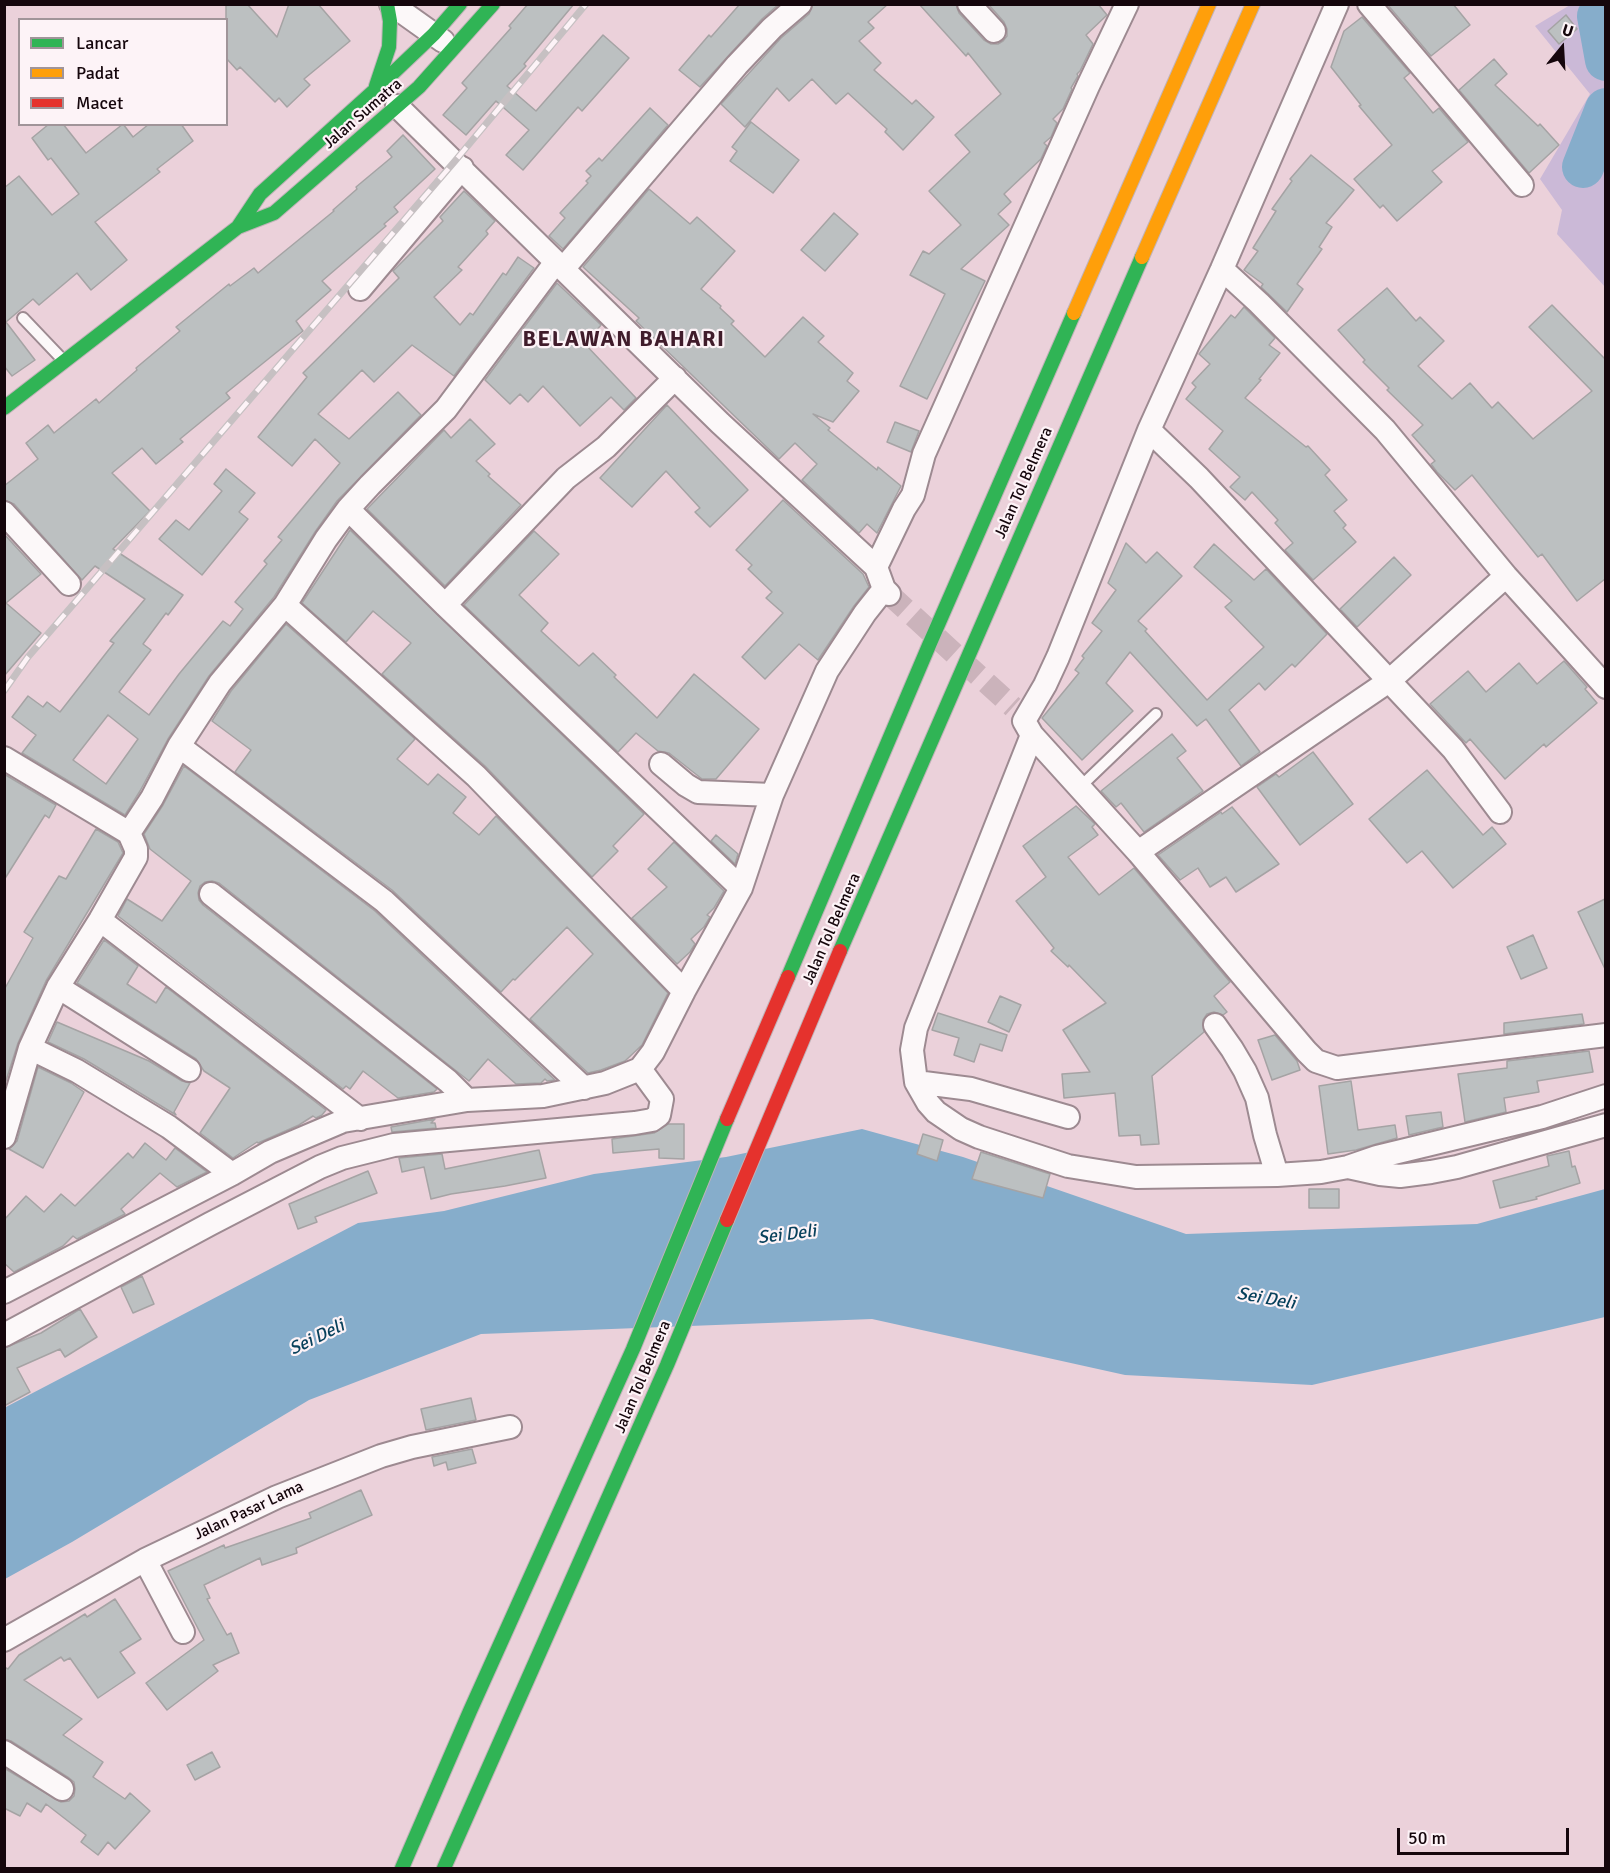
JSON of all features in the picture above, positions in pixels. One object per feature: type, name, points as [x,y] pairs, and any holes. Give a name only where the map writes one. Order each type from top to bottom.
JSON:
[{"type":"highway","points":[[374,91],[389,47],[389,4]]},
{"type":"highway","name":"Jalan Sumatra","points":[[4,408],[238,227],[274,213],[397,106],[454,49],[493,4]]},
{"type":"highway","name":"Jalan Tol Belmera","points":[[402,1869],[470,1711],[633,1348],[736,1098],[930,643],[1209,4]]},
{"type":"highway","name":"Jalan Tol Belmera","points":[[444,1869],[667,1365],[783,1082],[968,653],[1253,4]]},
{"type":"highway","name":"Jalan Sumatra","points":[[238,227],[260,194],[374,91],[434,34],[459,5]]},
{"type":"street","points":[[389,4],[454,49]]},
{"type":"street","points":[[129,833],[152,798],[179,746],[220,683],[285,605],[326,539],[348,509],[446,409],[559,266],[737,65],[772,28],[800,4]]},
{"type":"street","points":[[969,4],[994,31]]},
{"type":"street","points":[[876,567],[913,495],[924,454],[1078,108],[1127,4]]},
{"type":"street","points":[[1337,4],[1149,430],[1058,657],[1045,685],[1023,721],[916,1028],[912,1050],[916,1082],[936,1112],[961,1129],[1068,1166],[1136,1177],[1277,1175],[1321,1172],[1542,1117],[1605,1096]]},
{"type":"street","points":[[1369,4],[1522,185]]},
{"type":"street","points":[[459,5],[478,22]]},
{"type":"street","points":[[4,1292],[280,1148],[343,1121],[467,1100],[543,1096],[584,1088],[640,1069],[653,1052],[741,888],[772,795],[827,671],[865,613],[887,592],[876,567],[675,378],[397,106]]},
{"type":"street","points":[[360,289],[462,168]]},
{"type":"street","points":[[1222,269],[1259,303],[1385,430],[1506,576],[1605,687]]},
{"type":"street","points":[[445,605],[566,478],[606,447],[675,378]]},
{"type":"street","points":[[1149,430],[1199,478],[1453,749],[1500,812]]},
{"type":"street","points":[[348,509],[741,888]]},
{"type":"street","points":[[4,513],[69,584]]},
{"type":"street","points":[[1138,852],[1389,681],[1506,576]]},
{"type":"street","points":[[285,605],[476,777],[684,991]]},
{"type":"street","points":[[1023,721],[1316,1061],[1337,1068],[1605,1035]]},
{"type":"street","points":[[179,746],[384,901],[584,1088]]},
{"type":"street","points":[[4,758],[129,833],[136,849],[136,857],[58,987],[30,1048],[4,1137]]},
{"type":"street","points":[[661,764],[698,792],[772,795]]},
{"type":"street","points":[[211,894],[448,1081],[467,1100]]},
{"type":"street","points":[[100,920],[360,1119]]},
{"type":"street","points":[[58,987],[189,1070]]},
{"type":"street","points":[[1215,1025],[1245,1071],[1257,1098],[1277,1175]]},
{"type":"street","points":[[30,1048],[78,1071],[169,1127],[232,1174]]},
{"type":"street","points":[[4,1335],[220,1218],[320,1167],[361,1152],[394,1144],[652,1120],[659,1115],[662,1100],[640,1069]]},
{"type":"street","points":[[916,1082],[971,1089],[1068,1117]]},
{"type":"street","points":[[1542,1117],[1551,1140]]},
{"type":"street","points":[[1348,1167],[1400,1176],[1456,1167],[1605,1125]]},
{"type":"street","name":"Jalan Pasar Lama","points":[[4,1640],[145,1560],[277,1497],[381,1456],[412,1447],[510,1427]]},
{"type":"street","points":[[145,1560],[183,1632]]},
{"type":"street","points":[[4,1752],[62,1789]]},
{"type":"lane","points":[[23,318],[65,361]]},
{"type":"lane","points":[[1079,788],[1156,714]]},
{"type":"shaded area","points":[[1570,5],[1605,5],[1605,287],[1557,234],[1562,210],[1540,179],[1590,94],[1535,26]]},
{"type":"water","name":"Sei Deli","points":[[862,1129],[963,1157],[1186,1234],[1477,1224],[1605,1189],[1605,1317],[1312,1385],[1125,1375],[872,1319],[481,1334],[309,1400],[72,1542],[5,1579],[4,1408],[358,1223],[444,1211],[594,1174],[726,1157]]},
{"type":"building","points":[[226,4],[247,4],[277,37],[289,4],[318,4],[350,41],[304,79],[310,85],[287,107],[279,98],[275,102],[240,67],[237,70],[228,60],[228,18],[226,18]]},
{"type":"building","points":[[528,4],[574,4],[524,64],[526,66],[507,86],[536,111],[603,35],[629,58],[582,111],[578,107],[523,170],[506,155],[529,130],[496,101],[466,135],[443,115],[467,88],[462,83],[511,28],[509,26]]},
{"type":"building","points":[[740,4],[779,4],[762,19],[700,87],[679,70]]},
{"type":"building","points":[[813,4],[888,4],[868,22],[874,28],[859,41],[881,63],[874,70],[912,104],[916,100],[934,117],[903,150],[885,132],[887,129],[848,93],[836,104],[812,79],[789,101],[777,88],[745,127],[721,104],[781,38],[809,14]]},
{"type":"building","points":[[919,4],[956,4],[959,13],[984,40],[991,44],[1003,41],[1007,36],[1007,29],[1004,22],[988,4],[1098,4],[1107,15],[1086,35],[1093,44],[1077,74],[1063,109],[1053,119],[1057,123],[1051,137],[1044,143],[1047,146],[1041,159],[1004,194],[1011,202],[998,214],[1009,225],[961,269],[985,281],[927,399],[900,386],[945,294],[910,275],[923,251],[929,254],[961,225],[929,191],[970,152],[955,135],[1001,94],[968,53],[966,56]]},
{"type":"building","points":[[1387,4],[1453,4],[1470,25],[1431,56]]},
{"type":"building","points":[[1566,15],[1577,29],[1559,44],[1548,31]]},
{"type":"building","points":[[1362,17],[1410,73],[1404,78],[1433,113],[1439,108],[1468,142],[1432,171],[1442,182],[1397,221],[1383,205],[1380,208],[1354,179],[1392,145],[1359,106],[1361,105],[1331,67],[1344,31]]},
{"type":"building","points":[[1494,59],[1507,74],[1495,85],[1538,126],[1540,124],[1559,145],[1529,173],[1459,90]]},
{"type":"building","points":[[650,108],[668,125],[563,249],[549,236],[565,218],[560,213],[588,183],[586,181],[591,176],[586,171],[599,158],[602,161]]},
{"type":"building","points":[[751,122],[799,160],[773,193],[730,161],[737,151],[732,147]]},
{"type":"building","points":[[47,126],[65,126],[86,153],[120,126],[125,126],[133,137],[147,126],[182,126],[193,141],[157,169],[160,172],[95,222],[127,260],[91,290],[77,273],[39,305],[33,299],[6,322],[35,360],[12,376],[4,366],[4,188],[19,176],[52,215],[79,194],[51,158],[48,160],[32,138]]},
{"type":"building","points":[[403,135],[435,169],[394,207],[398,212],[384,224],[386,226],[322,281],[331,290],[296,321],[303,331],[226,393],[230,398],[180,439],[183,442],[156,464],[142,448],[112,473],[150,511],[113,549],[183,595],[143,644],[151,650],[119,692],[149,715],[223,621],[230,626],[243,609],[235,602],[267,564],[264,561],[282,540],[278,537],[340,463],[315,439],[292,466],[258,437],[307,377],[303,373],[399,278],[393,271],[443,221],[440,217],[464,191],[495,221],[486,231],[488,234],[458,267],[462,270],[434,297],[460,325],[470,313],[473,315],[503,273],[506,275],[518,257],[534,268],[454,376],[412,345],[374,382],[362,370],[318,414],[349,439],[398,392],[421,415],[337,501],[274,597],[209,676],[168,739],[125,815],[22,753],[36,735],[12,717],[28,696],[43,707],[47,702],[60,712],[114,643],[110,641],[145,599],[95,566],[82,580],[14,504],[4,500],[4,486],[38,459],[26,443],[48,425],[54,433],[96,399],[99,403],[180,331],[176,327],[229,284],[230,286],[254,268],[258,273],[334,211],[357,189],[356,187],[392,157],[387,151]],"holes":[[[108,715],[138,739],[106,784],[73,760]]]},
{"type":"building","points":[[1311,155],[1354,190],[1326,223],[1332,227],[1319,247],[1322,249],[1297,284],[1303,289],[1287,312],[1261,287],[1263,284],[1244,270],[1258,251],[1253,248],[1276,211],[1272,209],[1292,181],[1290,179]]},
{"type":"building","points":[[649,189],[690,224],[697,217],[735,251],[701,289],[721,306],[720,308],[734,321],[731,324],[765,357],[803,317],[824,336],[818,342],[853,373],[847,381],[859,391],[833,422],[813,414],[830,428],[828,430],[877,470],[878,467],[901,486],[877,533],[867,524],[859,533],[802,480],[817,464],[795,443],[779,459],[636,321],[639,318],[583,267]]},
{"type":"building","points":[[834,213],[858,234],[825,271],[801,250]]},
{"type":"building","points":[[557,283],[601,325],[585,344],[636,398],[624,410],[611,397],[580,426],[543,386],[528,402],[520,394],[510,404],[485,380]]},
{"type":"building","points":[[1387,288],[1416,321],[1420,317],[1444,341],[1418,366],[1452,399],[1470,383],[1492,408],[1498,402],[1533,439],[1592,391],[1529,327],[1552,305],[1605,359],[1605,579],[1577,601],[1542,554],[1538,557],[1472,475],[1455,490],[1437,472],[1431,464],[1435,461],[1412,435],[1423,425],[1387,390],[1389,388],[1363,362],[1365,360],[1338,330]]},
{"type":"building","points":[[1244,307],[1275,338],[1269,345],[1280,353],[1245,398],[1306,447],[1308,446],[1330,470],[1325,475],[1347,500],[1334,511],[1346,525],[1343,528],[1356,542],[1313,580],[1285,550],[1293,543],[1275,523],[1278,520],[1252,492],[1245,500],[1230,487],[1240,477],[1209,449],[1223,431],[1186,399],[1196,387],[1192,383],[1210,364],[1199,354],[1231,315],[1235,318]]},
{"type":"building","points":[[667,405],[748,490],[710,527],[695,512],[700,508],[666,471],[632,507],[600,478]]},
{"type":"building","points":[[470,419],[495,444],[476,461],[490,474],[488,476],[521,505],[445,586],[367,509],[444,430],[451,438]]},
{"type":"building","points":[[895,422],[919,431],[911,452],[887,442]]},
{"type":"building","points":[[226,469],[255,493],[239,512],[248,519],[202,575],[159,539],[176,520],[189,530],[222,491],[214,484]]},
{"type":"building","points":[[783,500],[863,574],[869,587],[818,660],[799,644],[765,679],[742,657],[783,613],[766,598],[772,592],[748,569],[752,565],[736,550]]},
{"type":"building","points":[[350,530],[644,814],[613,846],[618,851],[592,877],[485,766],[382,674],[411,643],[373,611],[346,642],[302,603]]},
{"type":"building","points":[[534,531],[559,554],[519,595],[548,623],[541,631],[579,666],[593,653],[616,675],[614,677],[657,718],[694,674],[759,729],[716,779],[702,779],[669,753],[658,751],[636,733],[618,752],[464,605]]},
{"type":"building","points":[[4,534],[41,574],[6,603],[41,633],[4,676]]},
{"type":"building","points":[[1126,543],[1146,563],[1157,552],[1182,576],[1138,621],[1207,700],[1264,647],[1225,607],[1232,601],[1194,567],[1214,544],[1254,580],[1266,569],[1327,634],[1295,667],[1292,664],[1265,690],[1259,683],[1229,710],[1260,752],[1241,766],[1206,719],[1197,726],[1130,652],[1106,683],[1133,711],[1082,760],[1042,718],[1079,673],[1075,670],[1084,658],[1082,656],[1102,631],[1092,623],[1116,590],[1108,583]]},
{"type":"building","points":[[1394,557],[1411,575],[1357,627],[1340,609]]},
{"type":"building","points":[[286,624],[415,739],[397,759],[428,785],[438,774],[466,797],[453,813],[479,835],[496,816],[668,993],[642,1045],[625,1061],[588,1073],[530,1019],[593,954],[567,927],[501,992],[392,890],[235,772],[251,750],[212,721],[231,691]]},
{"type":"building","points":[[1564,661],[1587,687],[1585,689],[1597,703],[1546,747],[1544,744],[1505,779],[1470,739],[1466,743],[1430,704],[1468,671],[1486,692],[1519,663],[1537,684]]},
{"type":"building","points":[[1172,734],[1186,751],[1177,758],[1203,791],[1144,832],[1121,803],[1116,807],[1101,791]]},
{"type":"building","points":[[1313,752],[1353,804],[1300,845],[1257,787],[1276,774],[1279,777]]},
{"type":"building","points":[[184,766],[375,911],[555,1080],[545,1079],[541,1083],[516,1084],[488,1059],[469,1081],[219,883],[205,882],[200,886],[198,893],[203,905],[437,1089],[434,1092],[398,1098],[363,1071],[350,1089],[346,1086],[343,1089],[118,916],[127,899],[162,921],[191,881],[150,849],[144,834]]},
{"type":"building","points":[[1427,770],[1483,835],[1492,827],[1506,844],[1453,888],[1422,851],[1407,863],[1369,819]]},
{"type":"building","points":[[4,774],[56,805],[49,818],[45,815],[4,880]]},
{"type":"building","points":[[1076,806],[1095,824],[1092,827],[1098,835],[1068,857],[1099,895],[1134,868],[1230,982],[1214,996],[1227,1012],[1223,1015],[1214,1012],[1207,1014],[1203,1020],[1204,1032],[1152,1076],[1159,1144],[1141,1145],[1140,1135],[1119,1136],[1115,1093],[1064,1098],[1062,1074],[1090,1072],[1063,1030],[1106,1003],[1069,965],[1068,967],[1051,951],[1054,948],[1016,901],[1046,877],[1023,846]]},
{"type":"building","points":[[1232,807],[1279,864],[1236,892],[1226,877],[1210,887],[1198,868],[1180,880],[1158,855]]},
{"type":"building","points":[[96,829],[118,842],[123,853],[46,981],[18,1043],[4,1087],[4,990],[33,938],[24,932],[59,876],[66,879]]},
{"type":"building","points":[[716,835],[738,854],[735,864],[711,841]]},
{"type":"building","points":[[674,842],[724,891],[707,915],[710,917],[704,927],[691,939],[695,944],[690,952],[677,964],[632,918],[667,887],[648,869]]},
{"type":"building","points":[[1605,899],[1605,969],[1578,912]]},
{"type":"building","points":[[1533,935],[1547,968],[1521,979],[1507,947]]},
{"type":"building","points":[[104,940],[138,966],[127,984],[156,1003],[166,987],[326,1110],[316,1118],[313,1116],[299,1125],[257,1142],[233,1158],[200,1133],[230,1088],[204,1071],[196,1059],[77,983]]},
{"type":"building","points":[[1000,996],[1021,1005],[1009,1032],[988,1022]]},
{"type":"building","points":[[938,1013],[1007,1035],[1002,1051],[980,1044],[974,1062],[954,1055],[959,1038],[932,1030]]},
{"type":"building","points":[[1582,1014],[1584,1024],[1504,1034],[1504,1023]]},
{"type":"building","points":[[57,1022],[149,1061],[182,1081],[190,1083],[174,1112],[176,1115],[84,1059],[48,1042]]},
{"type":"building","points":[[1275,1035],[1297,1061],[1300,1070],[1272,1080],[1258,1040]]},
{"type":"building","points":[[1589,1051],[1593,1072],[1537,1081],[1539,1092],[1504,1098],[1506,1112],[1465,1122],[1458,1074],[1507,1068],[1507,1061]]},
{"type":"building","points":[[38,1067],[84,1092],[43,1168],[9,1149],[17,1141]]},
{"type":"building","points":[[1351,1081],[1358,1130],[1395,1125],[1397,1138],[1356,1150],[1328,1154],[1319,1086]]},
{"type":"building","points":[[1441,1112],[1443,1127],[1409,1135],[1406,1116]]},
{"type":"building","points":[[435,1119],[431,1123],[435,1123],[436,1128],[392,1132],[391,1127]]},
{"type":"building","points":[[668,1124],[684,1124],[684,1159],[659,1158],[659,1149],[613,1153],[612,1139],[654,1133]]},
{"type":"building","points":[[923,1134],[943,1140],[937,1161],[917,1154]]},
{"type":"building","points":[[145,1143],[166,1160],[175,1148],[207,1172],[177,1187],[160,1173],[121,1209],[125,1214],[77,1239],[73,1236],[63,1246],[14,1272],[4,1263],[4,1220],[26,1196],[44,1212],[61,1194],[75,1206],[128,1153],[133,1158]]},
{"type":"building","points":[[539,1150],[546,1178],[431,1199],[424,1167],[402,1172],[399,1158],[442,1154],[445,1169]]},
{"type":"building","points":[[1569,1151],[1572,1167],[1575,1166],[1580,1183],[1536,1197],[1537,1199],[1500,1208],[1493,1181],[1549,1166],[1547,1156]]},
{"type":"building","points":[[981,1152],[1050,1174],[1043,1198],[972,1179]]},
{"type":"building","points":[[368,1171],[377,1193],[315,1217],[317,1222],[298,1229],[289,1204]]},
{"type":"building","points":[[1309,1189],[1339,1189],[1339,1208],[1309,1208]]},
{"type":"building","points":[[142,1276],[154,1304],[133,1313],[121,1287]]},
{"type":"building","points":[[80,1309],[97,1337],[65,1357],[60,1349],[17,1368],[30,1392],[4,1406],[4,1348],[41,1333]]},
{"type":"building","points":[[471,1398],[476,1420],[426,1430],[421,1409]]},
{"type":"building","points":[[472,1449],[476,1463],[448,1470],[446,1462],[434,1466],[432,1457]]},
{"type":"building","points":[[361,1490],[372,1515],[296,1548],[297,1553],[262,1565],[260,1558],[204,1585],[210,1598],[207,1599],[227,1635],[231,1633],[239,1653],[213,1665],[218,1671],[167,1710],[146,1683],[204,1640],[168,1571],[224,1545],[225,1548],[311,1518],[309,1513]]},
{"type":"building","points":[[115,1599],[141,1639],[120,1652],[135,1673],[98,1698],[70,1658],[64,1661],[61,1657],[24,1680],[82,1719],[63,1735],[103,1762],[93,1777],[125,1799],[130,1793],[150,1811],[115,1849],[108,1842],[98,1855],[81,1842],[86,1835],[46,1804],[41,1812],[27,1803],[20,1816],[4,1808],[4,1768],[61,1802],[69,1801],[74,1796],[75,1789],[74,1782],[69,1778],[11,1741],[4,1739],[4,1667],[8,1669],[19,1655],[85,1614],[87,1617]]},
{"type":"building","points":[[212,1752],[220,1767],[195,1780],[187,1765]]},
{"type":"waterway","points":[[1606,11],[1598,16],[1606,60]]},
{"type":"waterway","points":[[1583,167],[1606,109]]},
{"type":"tunnel","points":[[889,594],[1013,707]]},
{"type":"railway","points":[[4,691],[28,657],[455,161],[586,4]]},
{"type":"traffic: fast","points":[[376,86],[389,47],[390,21],[387,4]]},
{"type":"traffic: fast","points":[[238,227],[260,194],[374,91],[434,34],[460,4]]},
{"type":"traffic: fast","points":[[4,408],[238,227],[274,213],[419,87],[493,4]]},
{"type":"traffic: fast","points":[[840,951],[1142,257]]},
{"type":"traffic: fast","points":[[788,977],[1074,313]]},
{"type":"traffic: fast","points":[[402,1868],[633,1349],[727,1119]]},
{"type":"traffic: fast","points":[[444,1868],[667,1365],[727,1220]]},
{"type":"traffic: slow","points":[[1074,313],[1209,4]]},
{"type":"traffic: slow","points":[[1142,257],[1253,4]]},
{"type":"traffic: jam","points":[[727,1220],[840,951]]},
{"type":"traffic: jam","points":[[727,1119],[788,977]]},
{"type":"district","name":"BELAWAN BAHARI","points":[[624,340]]}]
